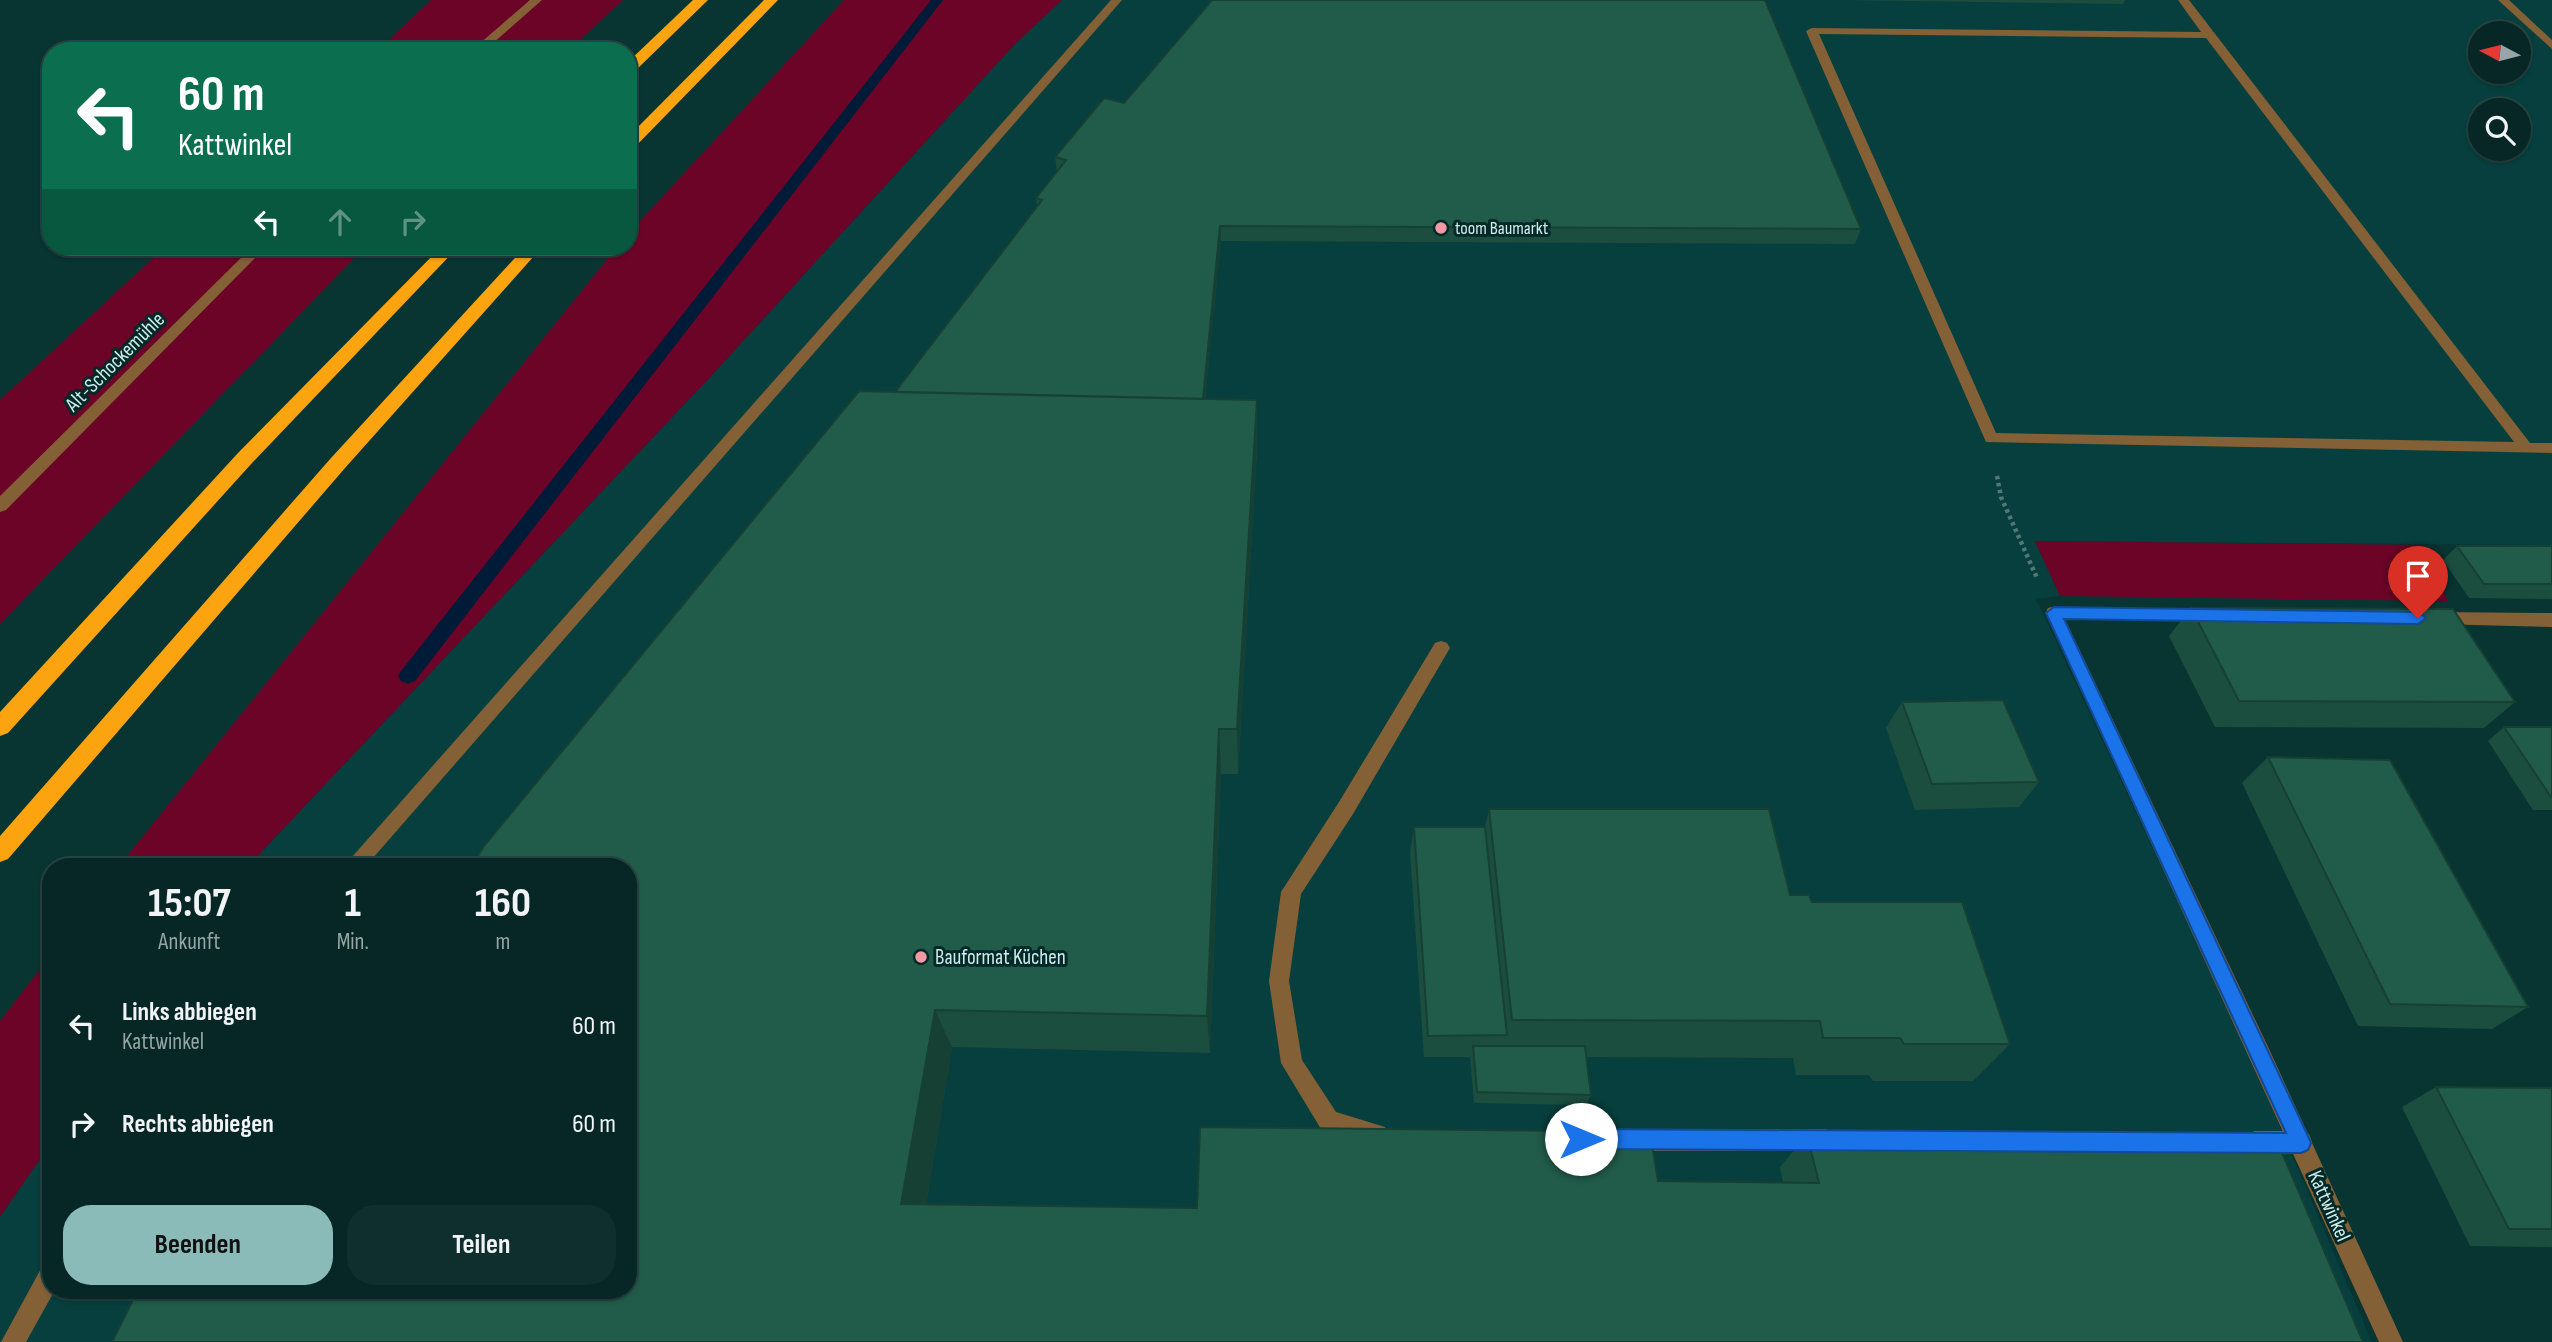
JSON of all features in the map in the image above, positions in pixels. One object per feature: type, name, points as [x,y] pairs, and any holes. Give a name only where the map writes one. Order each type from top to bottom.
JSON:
[{"type":"highway","points":[[637,61],[701,0]]},
{"type":"highway","points":[[637,137],[771,0]]},
{"type":"highway","points":[[0,727],[245,458],[441,256]]},
{"type":"highway","points":[[0,852],[338,463],[526,256]]},
{"type":"street","points":[[488,42],[537,0]]},
{"type":"street","points":[[361,858],[1117,0]]},
{"type":"street","points":[[2183,0],[2526,448]]},
{"type":"street","points":[[2503,0],[2552,46]]},
{"type":"street","points":[[2210,35],[1812,31],[1991,438],[2552,448]]},
{"type":"street","name":"Alt-Schockemühle","points":[[0,506],[250,256]]},
{"type":"street","points":[[2054,613],[2221,615]]},
{"type":"street","name":"Kattwinkel","points":[[2054,613],[2391,1342]]},
{"type":"street","points":[[2414,618],[2552,620]]},
{"type":"street","points":[[1401,1139],[1387,1138],[1329,1121],[1292,1063],[1279,981],[1291,892],[1346,807],[1441,648]]},
{"type":"street","points":[[1609,1139],[1844,1140]]},
{"type":"street","points":[[2232,1142],[2301,1143]]},
{"type":"street","points":[[13,1342],[42,1289]]},
{"type":"path","points":[[1991,438],[2001,497],[2054,613]]},
{"type":"shaded area","points":[[431,0],[623,0],[578,42],[387,42]]},
{"type":"shaded area","points":[[844,0],[1062,0],[1015,44],[712,375],[256,858],[125,858],[610,256],[637,256],[637,224]]},
{"type":"shaded area","points":[[1062,0],[2552,0],[2552,545],[2035,541],[2060,596],[2036,599],[2247,1050],[2372,1342],[0,1342],[0,1217],[42,1156],[42,1299],[637,1299],[637,858],[256,858],[712,375],[1015,44]]},
{"type":"shaded area","points":[[155,256],[356,256],[0,624],[0,400]]},
{"type":"shaded area","points":[[2035,541],[2423,545],[2448,601],[2060,596]]},
{"type":"shaded area","points":[[42,967],[42,1156],[0,1217],[0,1021]]},
{"type":"building","name":"toom Baumarkt","points":[[1212,0],[1765,0],[1861,229],[1220,226],[1203,399],[895,392],[1042,200],[1036,198],[1066,160],[1055,157],[1104,98],[1124,103]]},
{"type":"building","name":"Bauformat Küchen","points":[[859,391],[1257,400],[1237,729],[1219,729],[1207,1016],[935,1010],[901,1204],[1197,1208],[1200,1127],[1650,1132],[1658,1181],[1819,1183],[1807,1135],[2277,1141],[2363,1342],[112,1342],[134,1299],[637,1299],[637,858],[477,858]]},
{"type":"building","points":[[2457,546],[2552,546],[2552,584],[2484,584]]},
{"type":"building","points":[[2191,608],[2453,609],[2515,702],[2239,701]]},
{"type":"building","points":[[2003,700],[2039,782],[1932,784],[1902,702]]},
{"type":"building","points":[[2504,727],[2552,727],[2552,797],[2551,797]]},
{"type":"building","points":[[2268,757],[2390,760],[2528,1007],[2390,1004]]},
{"type":"building","points":[[1489,809],[1769,809],[1790,895],[1809,895],[1812,902],[1962,902],[2010,1044],[1904,1044],[1900,1038],[1823,1038],[1820,1021],[1512,1020]]},
{"type":"building","points":[[1414,827],[1485,827],[1507,1035],[1428,1036]]},
{"type":"building","points":[[1473,1046],[1585,1046],[1591,1095],[1477,1092]]},
{"type":"building","points":[[2436,1087],[2552,1088],[2552,1229],[2509,1229]]},
{"type":"waterway","points":[[408,676],[937,0]]},
{"type":"place","name":"toom Baumarkt","points":[[1441,228]]},
{"type":"place","name":"Bauformat Küchen","points":[[921,957]]},
{"type":"route","points":[[1581,1139],[2301,1143],[2054,613],[2418,618]]}]
